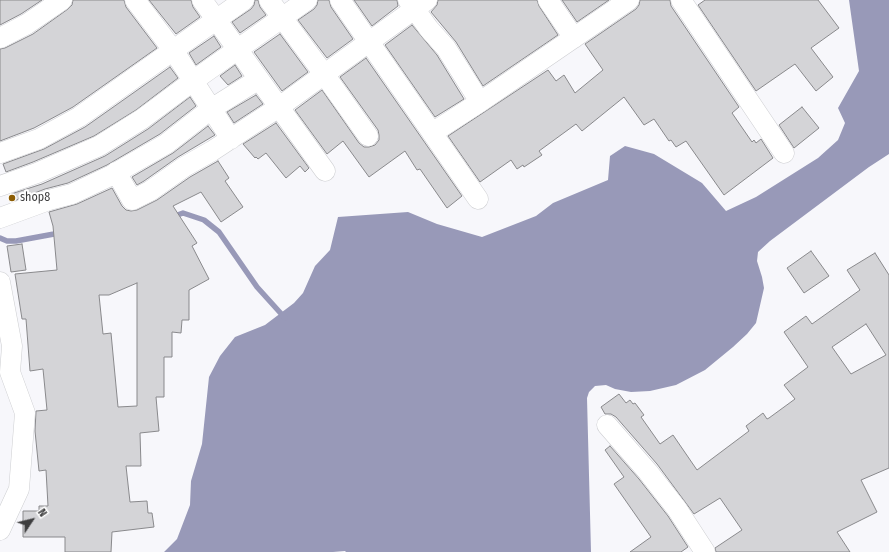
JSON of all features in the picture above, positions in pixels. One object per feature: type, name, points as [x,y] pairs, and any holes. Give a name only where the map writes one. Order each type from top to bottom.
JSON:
[{"type":"street","points":[[0,38],[27,24],[62,0]]},
{"type":"street","points":[[135,0],[173,50],[230,139]]},
{"type":"street","points":[[202,0],[325,171]]},
{"type":"street","points":[[0,153],[39,139],[79,117],[244,0]]},
{"type":"street","points":[[269,0],[368,136]]},
{"type":"street","points":[[0,186],[36,173],[99,146],[142,119],[307,0]]},
{"type":"street","points":[[340,0],[478,199]]},
{"type":"street","points":[[548,0],[574,38]]},
{"type":"street","points":[[681,0],[784,153]]},
{"type":"street","points":[[432,133],[574,38],[625,1]]},
{"type":"street","points":[[116,172],[132,200],[150,191],[279,107],[369,41],[416,3],[429,29],[446,48],[480,102]]},
{"type":"street","points":[[0,218],[48,200],[72,194],[116,172],[166,144],[211,109],[259,79]]},
{"type":"street","points":[[0,282],[12,346],[10,372],[25,413],[19,490],[0,530]]},
{"type":"street","points":[[607,425],[648,472],[677,509],[705,552]]},
{"type":"water","points":[[849,0],[889,0],[889,154],[869,167],[770,241],[758,252],[757,261],[764,288],[756,323],[733,347],[705,370],[676,385],[650,391],[631,392],[615,389],[606,385],[595,386],[589,392],[587,398],[591,552],[164,552],[177,539],[190,505],[191,481],[202,444],[209,377],[220,356],[235,337],[265,325],[294,303],[303,293],[315,266],[330,250],[338,217],[408,212],[437,224],[482,237],[536,216],[553,203],[608,180],[610,156],[625,146],[654,154],[702,183],[726,211],[756,197],[818,158],[838,140],[845,123],[838,108],[859,71]]},
{"type":"building","points":[[0,0],[42,0],[21,14],[0,25]]},
{"type":"building","points":[[73,0],[124,0],[126,7],[157,48],[73,107],[34,128],[0,141],[0,49],[33,34],[68,9],[72,5]]},
{"type":"building","points":[[149,0],[191,0],[193,7],[200,17],[176,34]]},
{"type":"building","points":[[255,0],[258,0],[260,7],[266,15],[240,33],[232,22],[251,9]]},
{"type":"building","points":[[318,0],[329,0],[331,7],[353,39],[327,58],[298,20],[314,9]]},
{"type":"building","points":[[354,0],[397,0],[398,6],[372,26]]},
{"type":"building","points":[[438,0],[537,0],[539,6],[558,35],[483,86],[456,42],[431,12],[437,5]]},
{"type":"building","points":[[562,0],[609,0],[577,22]]},
{"type":"building","points":[[640,0],[670,0],[671,6],[739,107],[732,113],[752,142],[754,140],[756,143],[761,139],[773,158],[724,195],[686,141],[676,147],[671,140],[669,141],[654,119],[644,125],[624,97],[582,131],[576,124],[539,151],[542,155],[524,167],[523,165],[517,169],[511,160],[480,182],[448,136],[548,70],[556,81],[564,75],[575,93],[603,70],[585,44],[636,9]]},
{"type":"building","points":[[705,0],[818,0],[839,28],[811,48],[833,77],[816,91],[795,64],[756,91],[698,5]]},
{"type":"building","points":[[412,25],[437,55],[464,99],[435,117],[385,45]]},
{"type":"building","points":[[280,34],[308,72],[282,91],[254,52]]},
{"type":"building","points":[[214,36],[221,47],[196,65],[189,53]]},
{"type":"building","points":[[366,58],[462,196],[447,208],[420,169],[417,170],[405,151],[369,177],[343,141],[327,154],[295,110],[322,90],[359,143],[364,147],[375,145],[379,140],[378,130],[340,77]]},
{"type":"building","points":[[235,65],[242,76],[228,85],[220,76]]},
{"type":"building","points":[[170,67],[178,78],[136,110],[94,136],[6,172],[3,164],[44,149],[85,127]]},
{"type":"building","points":[[256,95],[263,104],[234,123],[227,112]]},
{"type":"building","points":[[190,97],[196,106],[160,134],[107,165],[68,183],[45,189],[14,201],[11,194],[42,184],[105,156],[148,129]]},
{"type":"building","points":[[802,107],[819,128],[794,148],[779,125]]},
{"type":"building","points":[[276,123],[309,168],[305,172],[300,166],[286,178],[266,153],[258,159],[256,157],[255,158],[243,144]]},
{"type":"building","points":[[208,126],[215,135],[178,157],[137,185],[132,177],[173,153]]},
{"type":"building","points":[[218,161],[229,178],[225,181],[243,207],[221,222],[201,192],[173,206],[197,243],[192,246],[209,279],[189,290],[189,320],[182,320],[181,333],[172,332],[172,357],[164,357],[164,397],[156,397],[159,431],[140,433],[141,466],[126,466],[130,502],[147,501],[148,513],[152,513],[154,527],[112,532],[111,552],[65,552],[65,537],[23,537],[23,511],[39,511],[39,506],[48,506],[46,470],[39,471],[35,431],[36,411],[47,410],[43,369],[30,371],[26,319],[22,319],[15,274],[57,270],[53,226],[49,212],[77,204],[112,188],[122,206],[126,210],[137,210],[157,200],[190,177]],"holes":[[[137,283],[137,406],[118,407],[111,333],[103,334],[99,295],[109,295]]]},
{"type":"building","points":[[22,244],[26,270],[11,272],[7,246]]},
{"type":"building","points":[[811,251],[829,276],[804,293],[787,268]]},
{"type":"building","points":[[875,253],[889,275],[889,468],[861,480],[877,512],[837,532],[850,552],[716,552],[715,548],[742,530],[720,498],[694,514],[657,464],[616,417],[611,414],[605,414],[601,407],[619,394],[626,403],[630,400],[633,404],[635,403],[644,415],[641,417],[660,444],[673,435],[697,470],[749,431],[746,426],[763,413],[767,419],[795,399],[784,385],[808,367],[784,332],[806,316],[812,324],[860,290],[847,270]],"holes":[[[866,324],[886,355],[851,374],[832,347]]]},
{"type":"building","points":[[610,446],[639,479],[668,516],[688,547],[681,552],[630,552],[651,537],[614,484],[624,477],[605,450]]},
{"type":"waterway","points":[[172,217],[183,213],[204,220],[219,232],[257,287],[285,318]]},
{"type":"waterway","points":[[0,238],[7,241],[16,241],[54,234],[60,231]]},
{"type":"place","name":"shop8","points":[[12,198]]}]
